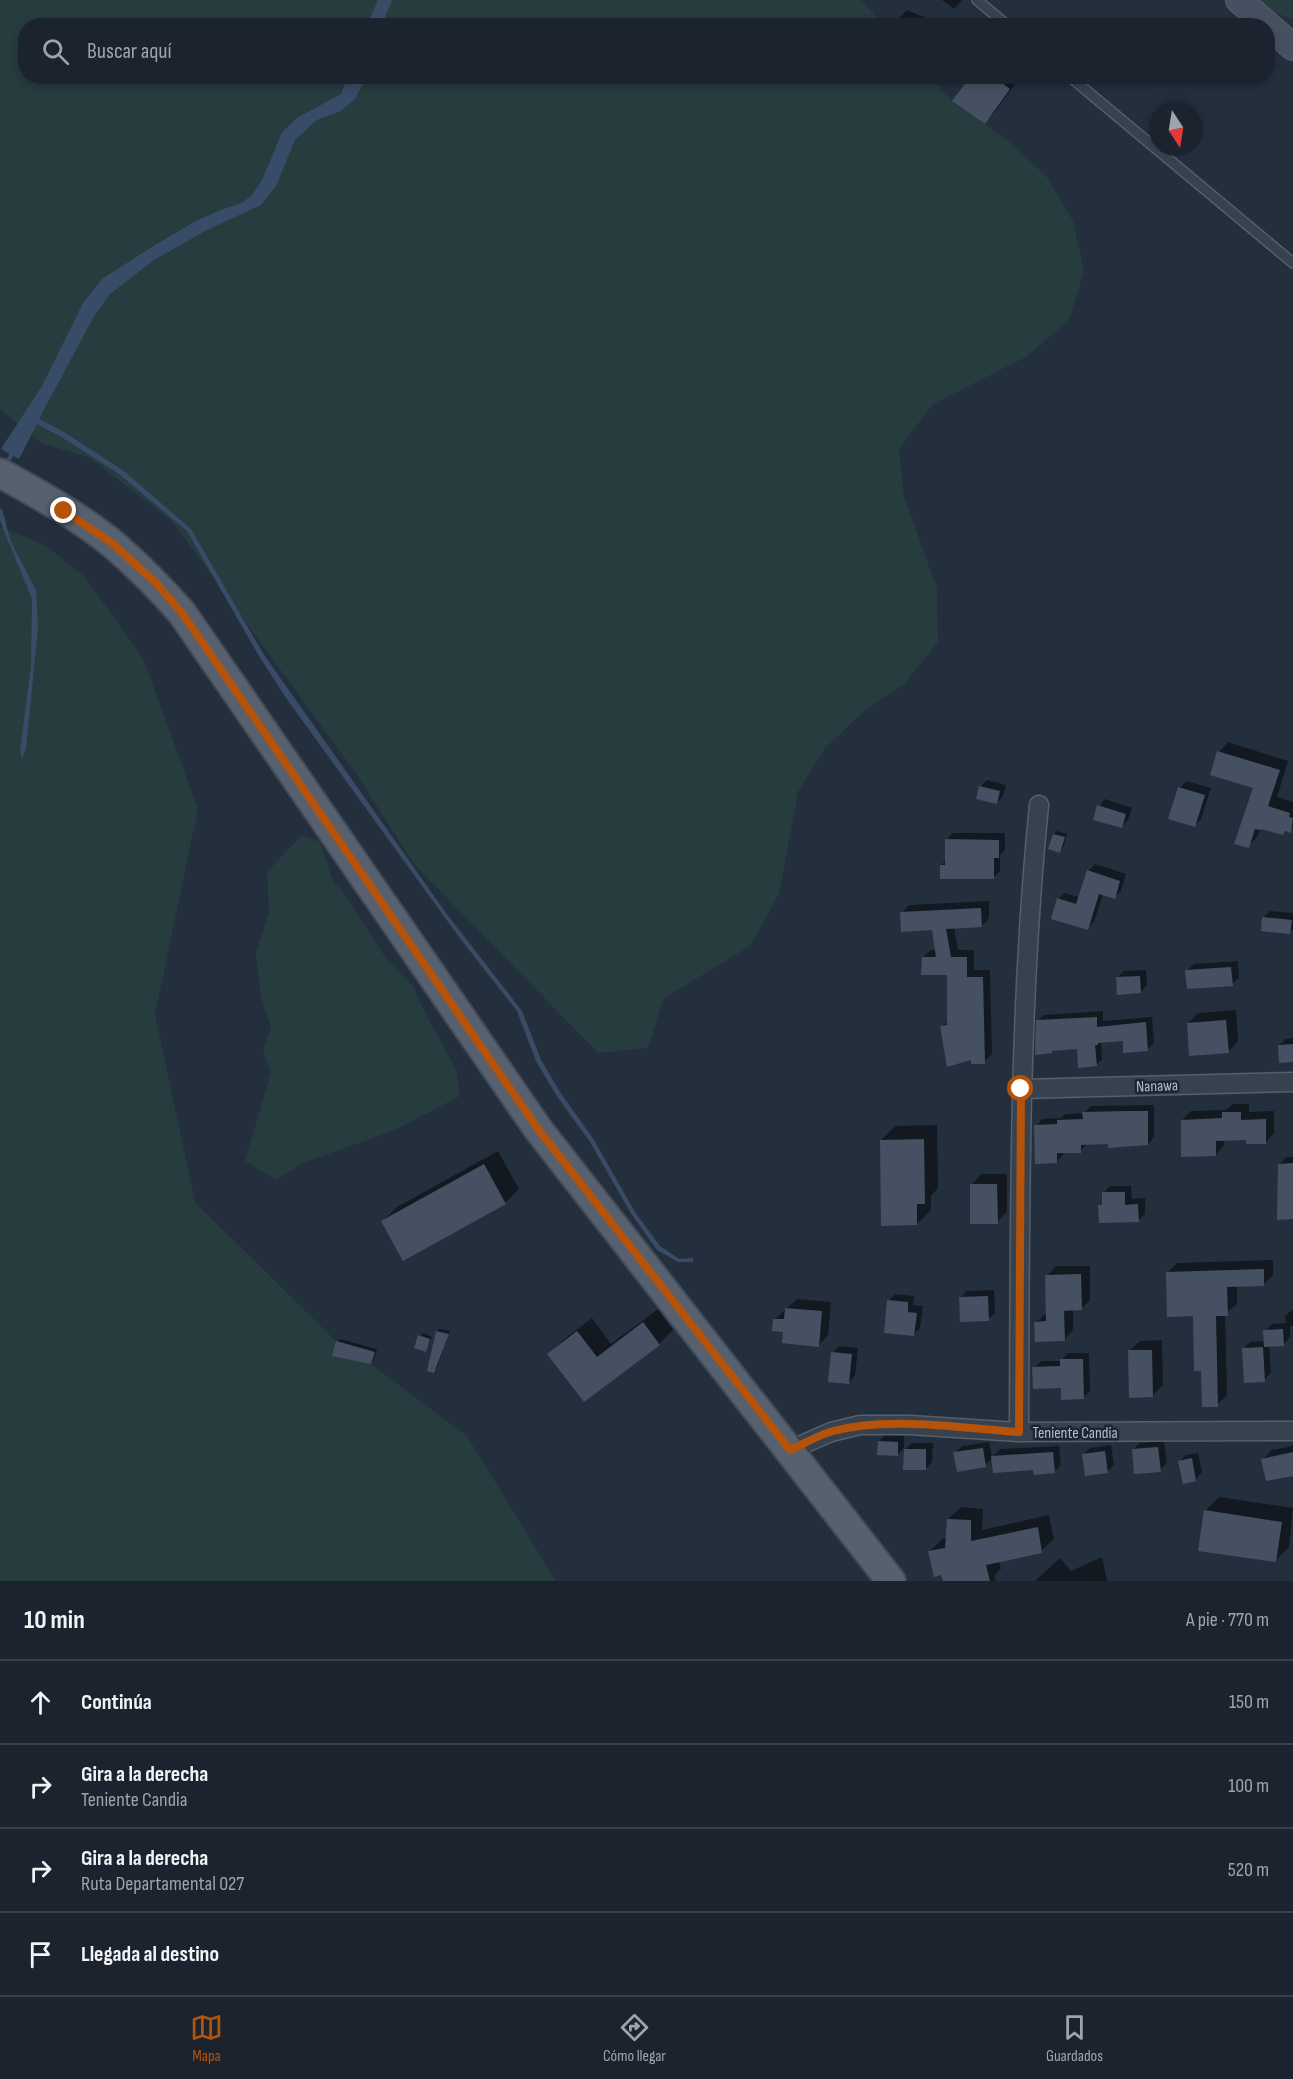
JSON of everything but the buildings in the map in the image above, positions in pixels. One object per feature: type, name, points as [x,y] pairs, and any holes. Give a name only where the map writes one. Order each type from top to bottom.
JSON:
[{"type":"main road","points":[[12,480],[112,543],[156,583],[182,613],[538,1129],[891,1581]]},
{"type":"street","points":[[1239,0],[1260,18]]},
{"type":"street","points":[[1275,31],[1293,47]]},
{"type":"street","points":[[1019,1432],[1021,1089],[1028,935],[1039,805]]},
{"type":"street","name":"Nanawa","points":[[1021,1089],[1293,1082]]},
{"type":"street","name":"Teniente Candia","points":[[790,1450],[831,1432],[860,1425],[910,1425],[1019,1432],[1293,1431]]},
{"type":"lane","points":[[977,0],[998,18]]},
{"type":"lane","points":[[1078,84],[1293,263]]},
{"type":"green space","points":[[0,0],[861,0],[878,18],[18,18],[18,84],[936,84],[952,101],[1008,141],[1046,176],[1073,221],[1084,271],[1069,320],[1026,357],[933,404],[899,449],[904,496],[937,589],[938,642],[904,684],[862,713],[824,749],[798,792],[779,894],[750,946],[663,999],[648,1048],[598,1053],[414,864],[357,775],[172,521],[90,458],[41,443],[0,409]]},
{"type":"green space","points":[[1249,0],[1293,0],[1293,19],[1259,7]]},
{"type":"green space","points":[[0,527],[45,545],[85,577],[143,658],[198,809],[155,1014],[195,1202],[336,1341],[364,1349],[371,1364],[467,1436],[556,1581],[0,1581]]},
{"type":"green space","points":[[302,835],[320,842],[333,881],[344,893],[387,960],[412,985],[456,1069],[460,1096],[395,1130],[303,1163],[276,1180],[245,1161],[271,1072],[263,1051],[271,1027],[261,997],[256,954],[269,912],[267,872]]},
{"type":"water","points":[[378,0],[392,0],[385,18],[370,18]]},
{"type":"water","points":[[345,84],[362,84],[355,99],[341,111],[317,120],[295,140],[276,186],[261,205],[207,230],[154,260],[110,294],[93,318],[39,419],[64,432],[124,471],[191,529],[264,655],[446,913],[522,1011],[541,1060],[560,1092],[594,1140],[635,1212],[660,1246],[679,1259],[693,1258],[693,1262],[678,1262],[657,1250],[630,1212],[590,1142],[558,1098],[536,1061],[517,1011],[459,937],[286,698],[259,656],[187,531],[119,474],[37,424],[19,459],[1,449],[42,386],[83,303],[102,279],[196,221],[242,203],[252,195],[263,178],[282,132],[297,118],[341,94]]},
{"type":"water","points":[[4,520],[12,544],[36,590],[38,628],[26,749],[22,759],[20,751],[31,666],[32,599],[0,521]]},
{"type":"waterway","points":[[5,466],[14,450]]},
{"type":"waterway","points":[[0,511],[4,524]]},
{"type":"route","points":[[64,511],[112,543],[156,583],[182,613],[538,1129],[790,1450],[831,1432],[860,1425],[910,1425],[1019,1432],[1021,1089]]}]
